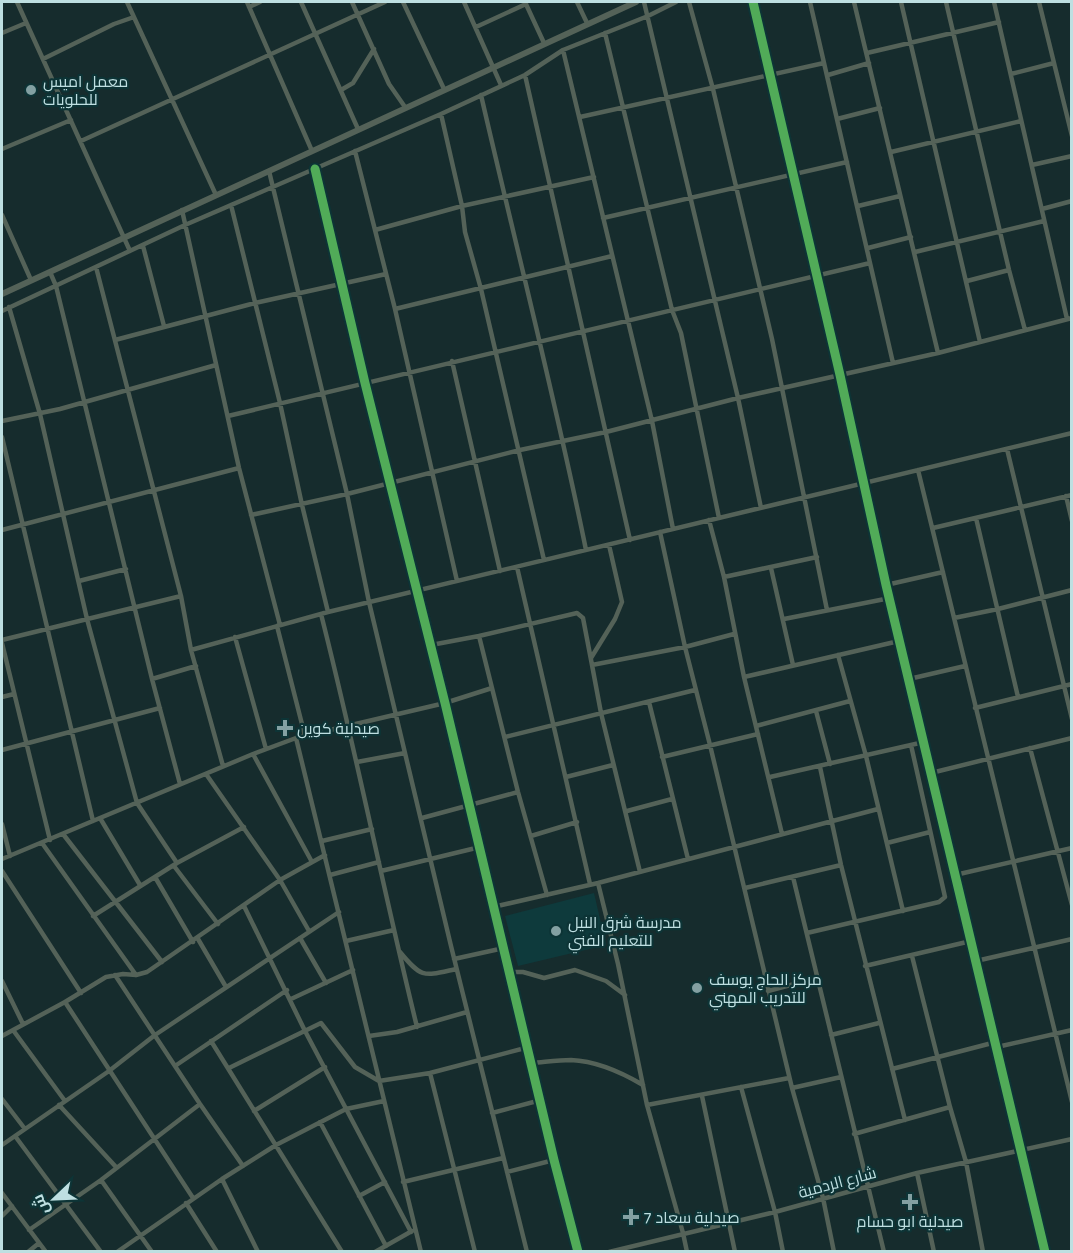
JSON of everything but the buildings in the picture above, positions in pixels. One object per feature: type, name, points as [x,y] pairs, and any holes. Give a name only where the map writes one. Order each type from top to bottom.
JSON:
[{"type":"street","points":[[127,2],[216,195]]},
{"type":"street","points":[[260,2],[248,4],[312,151]]},
{"type":"street","points":[[301,2],[358,129]]},
{"type":"street","points":[[352,2],[389,84],[405,107]]},
{"type":"street","points":[[81,141],[386,2]]},
{"type":"street","points":[[403,2],[444,89]]},
{"type":"street","points":[[464,2],[501,85]]},
{"type":"street","points":[[578,2],[587,23]]},
{"type":"street","points":[[2,294],[632,2]]},
{"type":"street","points":[[644,2],[738,398],[761,508]]},
{"type":"street","points":[[2,311],[185,225],[441,114],[525,75],[563,50],[648,16],[676,2]]},
{"type":"street","points":[[689,2],[713,89],[782,388],[827,610]]},
{"type":"street","points":[[753,2],[840,375],[886,585],[1045,1251]]},
{"type":"street","points":[[810,2],[893,363]]},
{"type":"street","points":[[854,2],[938,353]]},
{"type":"street","points":[[901,2],[980,342]]},
{"type":"street","points":[[946,2],[1025,330]]},
{"type":"street","points":[[251,514],[302,505],[476,463],[520,450],[606,432],[738,398],[938,353],[1069,319],[994,2]]},
{"type":"street","points":[[1039,2],[1071,136]]},
{"type":"street","points":[[19,3],[130,251]]},
{"type":"street","points":[[476,27],[526,3],[544,43]]},
{"type":"street","points":[[43,59],[134,17]]},
{"type":"street","points":[[867,53],[999,22]]},
{"type":"street","points":[[2,33],[26,23]]},
{"type":"street","points":[[605,33],[672,310],[681,333],[719,518]]},
{"type":"street","points":[[341,90],[353,83],[374,49]]},
{"type":"street","points":[[563,50],[652,421],[673,529]]},
{"type":"street","points":[[580,117],[824,63]]},
{"type":"street","points":[[828,75],[869,63]]},
{"type":"street","points":[[1011,74],[1054,63]]},
{"type":"street","points":[[525,75],[630,540]]},
{"type":"street","points":[[481,95],[523,278],[564,440],[586,550]]},
{"type":"street","points":[[837,119],[880,108]]},
{"type":"street","points":[[1065,111],[1071,110]]},
{"type":"street","points":[[441,114],[462,206],[465,232],[520,450],[544,560]]},
{"type":"street","points":[[2,149],[71,120]]},
{"type":"street","points":[[891,152],[1021,121]]},
{"type":"street","points":[[356,152],[434,473],[457,581]]},
{"type":"street","points":[[1032,165],[1071,156]]},
{"type":"street","points":[[603,218],[847,162]]},
{"type":"street","points":[[315,170],[365,383],[529,1047],[554,1160],[578,1251]]},
{"type":"street","points":[[269,171],[347,494],[369,602],[456,969],[527,1251]]},
{"type":"street","points":[[375,230],[462,206],[594,177]]},
{"type":"street","points":[[858,206],[900,196]]},
{"type":"street","points":[[1042,209],[1071,201]]},
{"type":"street","points":[[231,205],[328,612]]},
{"type":"street","points":[[182,210],[239,468],[305,736]]},
{"type":"street","points":[[2,215],[31,280]]},
{"type":"street","points":[[915,252],[1044,221]]},
{"type":"street","points":[[868,248],[911,237]]},
{"type":"street","points":[[143,246],[164,326]]},
{"type":"street","points":[[395,309],[612,256]]},
{"type":"street","points":[[228,416],[870,262]]},
{"type":"street","points":[[96,267],[181,596],[191,650],[223,766]]},
{"type":"street","points":[[967,280],[1009,270]]},
{"type":"street","points":[[50,272],[56,286],[134,607],[180,784]]},
{"type":"street","points":[[115,340],[255,303],[386,274]]},
{"type":"street","points":[[9,307],[40,414],[87,619],[137,803],[176,865],[218,924]]},
{"type":"street","points":[[452,361],[500,571]]},
{"type":"street","points":[[2,421],[40,414],[128,391],[216,365]]},
{"type":"street","points":[[191,650],[328,612],[1071,433]]},
{"type":"street","points":[[2,438],[70,732],[93,821]]},
{"type":"street","points":[[1007,448],[1071,719]]},
{"type":"street","points":[[2,530],[239,468]]},
{"type":"street","points":[[918,470],[1071,1102]]},
{"type":"street","points":[[933,528],[1069,495],[1071,521]]},
{"type":"street","points":[[976,518],[1018,697]]},
{"type":"street","points":[[709,520],[782,834]]},
{"type":"street","points":[[660,532],[695,690],[735,846],[789,1078],[824,1198],[834,1251]]},
{"type":"street","points":[[590,659],[615,619],[622,602],[609,545]]},
{"type":"street","points":[[724,578],[817,557]]},
{"type":"street","points":[[517,567],[590,884]]},
{"type":"street","points":[[771,568],[794,665]]},
{"type":"street","points":[[79,581],[126,569]]},
{"type":"street","points":[[886,585],[943,572]]},
{"type":"street","points":[[954,618],[1071,590]]},
{"type":"street","points":[[50,840],[2,642],[181,596]]},
{"type":"street","points":[[784,620],[890,598]]},
{"type":"street","points":[[431,645],[578,613],[581,615],[601,713],[627,811],[640,872]]},
{"type":"street","points":[[321,614],[350,726],[417,1027]]},
{"type":"street","points":[[592,665],[685,647],[734,634]]},
{"type":"street","points":[[479,636],[518,792],[547,895]]},
{"type":"street","points":[[235,637],[266,749]]},
{"type":"street","points":[[744,677],[899,640]]},
{"type":"street","points":[[838,655],[866,756],[903,911]]},
{"type":"street","points":[[152,679],[196,666]]},
{"type":"street","points":[[909,679],[965,666]]},
{"type":"street","points":[[975,708],[1071,684]]},
{"type":"street","points":[[2,859],[223,766],[296,738],[445,703],[492,688]]},
{"type":"street","points":[[505,737],[695,690]]},
{"type":"street","points":[[2,697],[14,694]]},
{"type":"street","points":[[756,726],[850,701]]},
{"type":"street","points":[[649,702],[688,859]]},
{"type":"street","points":[[2,750],[160,708]]},
{"type":"street","points":[[816,711],[830,764]]},
{"type":"street","points":[[662,756],[758,734]]},
{"type":"street","points":[[296,738],[369,1036],[413,1231],[420,1251]]},
{"type":"street","points":[[931,773],[1071,738]]},
{"type":"street","points":[[770,777],[924,742]]},
{"type":"street","points":[[807,933],[939,902],[945,897],[910,745]]},
{"type":"street","points":[[1030,748],[1071,905]]},
{"type":"street","points":[[357,762],[405,753]]},
{"type":"street","points":[[253,754],[312,862]]},
{"type":"street","points":[[566,777],[613,765]]},
{"type":"street","points":[[820,767],[879,1023],[905,1120]]},
{"type":"street","points":[[206,774],[280,880],[309,931]]},
{"type":"street","points":[[422,818],[518,792]]},
{"type":"street","points":[[627,811],[672,799]]},
{"type":"street","points":[[494,907],[598,883],[878,809]]},
{"type":"street","points":[[100,818],[140,885]]},
{"type":"street","points":[[531,836],[577,822]]},
{"type":"street","points":[[2,824],[10,856]]},
{"type":"street","points":[[93,916],[140,885],[244,827]]},
{"type":"street","points":[[322,841],[372,829]]},
{"type":"street","points":[[887,843],[930,832]]},
{"type":"street","points":[[63,834],[162,962]]},
{"type":"street","points":[[42,843],[136,975]]},
{"type":"street","points":[[381,871],[480,847]]},
{"type":"street","points":[[956,875],[1071,848]]},
{"type":"street","points":[[2,1036],[101,980],[115,975],[136,975],[147,972],[280,880],[326,855]]},
{"type":"street","points":[[330,875],[379,861]]},
{"type":"street","points":[[745,888],[841,865]]},
{"type":"street","points":[[2,871],[81,993]]},
{"type":"street","points":[[155,877],[226,987]]},
{"type":"street","points":[[793,877],[884,1251]]},
{"type":"street","points":[[598,883],[625,994],[647,1104],[687,1251]]},
{"type":"street","points":[[244,906],[287,990],[305,1031],[413,1231]]},
{"type":"street","points":[[2,1144],[109,1071],[155,1035],[339,912]]},
{"type":"street","points":[[346,941],[394,930]]},
{"type":"street","points":[[300,938],[326,983]]},
{"type":"street","points":[[976,961],[1071,939]]},
{"type":"street","points":[[866,966],[971,941]]},
{"type":"street","points":[[454,959],[504,948]]},
{"type":"street","points":[[398,949],[414,969],[422,974],[429,975],[456,969]]},
{"type":"street","points":[[912,956],[966,1162],[983,1251]]},
{"type":"street","points":[[291,999],[353,970]]},
{"type":"street","points":[[510,972],[523,972],[544,978],[575,970],[603,979],[625,994]]},
{"type":"street","points":[[115,975],[243,1166]]},
{"type":"street","points":[[768,991],[817,978]]},
{"type":"street","points":[[2,981],[23,1024]]},
{"type":"street","points":[[175,1066],[287,990]]},
{"type":"street","points":[[65,1002],[193,1198]]},
{"type":"street","points":[[369,1036],[397,1032],[467,1012]]},
{"type":"street","points":[[230,1068],[320,1023],[323,1023],[355,1066],[379,1081],[430,1073],[529,1047]]},
{"type":"street","points":[[831,1035],[879,1023]]},
{"type":"street","points":[[13,1030],[64,1101]]},
{"type":"street","points":[[892,1069],[937,1056],[1071,1030]]},
{"type":"street","points":[[211,1041],[230,1068],[254,1111],[342,1251]]},
{"type":"street","points":[[532,1063],[567,1060],[584,1062],[615,1071],[643,1085]]},
{"type":"street","points":[[254,1111],[325,1067]]},
{"type":"street","points":[[430,1073],[475,1251]]},
{"type":"street","points":[[792,1088],[841,1077]]},
{"type":"street","points":[[647,1104],[702,1096],[789,1078]]},
{"type":"street","points":[[741,1087],[775,1212],[783,1251]]},
{"type":"street","points":[[702,1096],[735,1251]]},
{"type":"street","points":[[2,1099],[25,1129]]},
{"type":"street","points":[[492,1113],[541,1100]]},
{"type":"street","points":[[117,1251],[193,1198],[276,1145],[346,1109],[384,1101]]},
{"type":"street","points":[[29,1230],[101,1180],[200,1104]]},
{"type":"street","points":[[59,1105],[116,1167]]},
{"type":"street","points":[[854,1134],[950,1107]]},
{"type":"street","points":[[320,1122],[386,1246]]},
{"type":"street","points":[[15,1136],[101,1251]]},
{"type":"street","name":"شارع الردمية","points":[[609,1251],[624,1250],[683,1233],[775,1212],[917,1173],[1071,1139]]},
{"type":"street","points":[[403,1182],[503,1158]]},
{"type":"street","points":[[507,1172],[554,1160]]},
{"type":"street","points":[[917,1173],[934,1251]]},
{"type":"street","points":[[222,1179],[258,1251]]},
{"type":"street","points":[[101,1180],[152,1251]]},
{"type":"street","points":[[359,1196],[385,1182]]},
{"type":"street","points":[[2,1192],[46,1251]]},
{"type":"street","points":[[186,1203],[217,1251]]},
{"type":"street","points":[[2,1216],[12,1206]]},
{"type":"street","points":[[375,1251],[413,1231]]},
{"type":"street","points":[[28,1251],[39,1243]]},
{"type":"shaded area","name":"مدرسة شرق النيل للتعليم الفني","points":[[594,893],[606,945],[518,966],[505,916]]},
{"type":"cycle path","points":[[753,2],[840,375],[886,585],[1045,1252]]},
{"type":"cycle path","points":[[315,169],[365,383],[578,1252]]},
{"type":"place","name":"معمل اميس للحلويات","points":[[31,90]]},
{"type":"place","name":"صيدلية كوين","points":[[285,728]]},
{"type":"place","name":"مدرسة شرق النيل للتعليم الفني","points":[[556,931]]},
{"type":"place","name":"مركز الحاج يوسف للتدريب المهني","points":[[697,988]]},
{"type":"place","name":"صيدلية ابو حسام","points":[[910,1202]]},
{"type":"place","name":"صيدلية سعاد 7","points":[[631,1217]]}]
